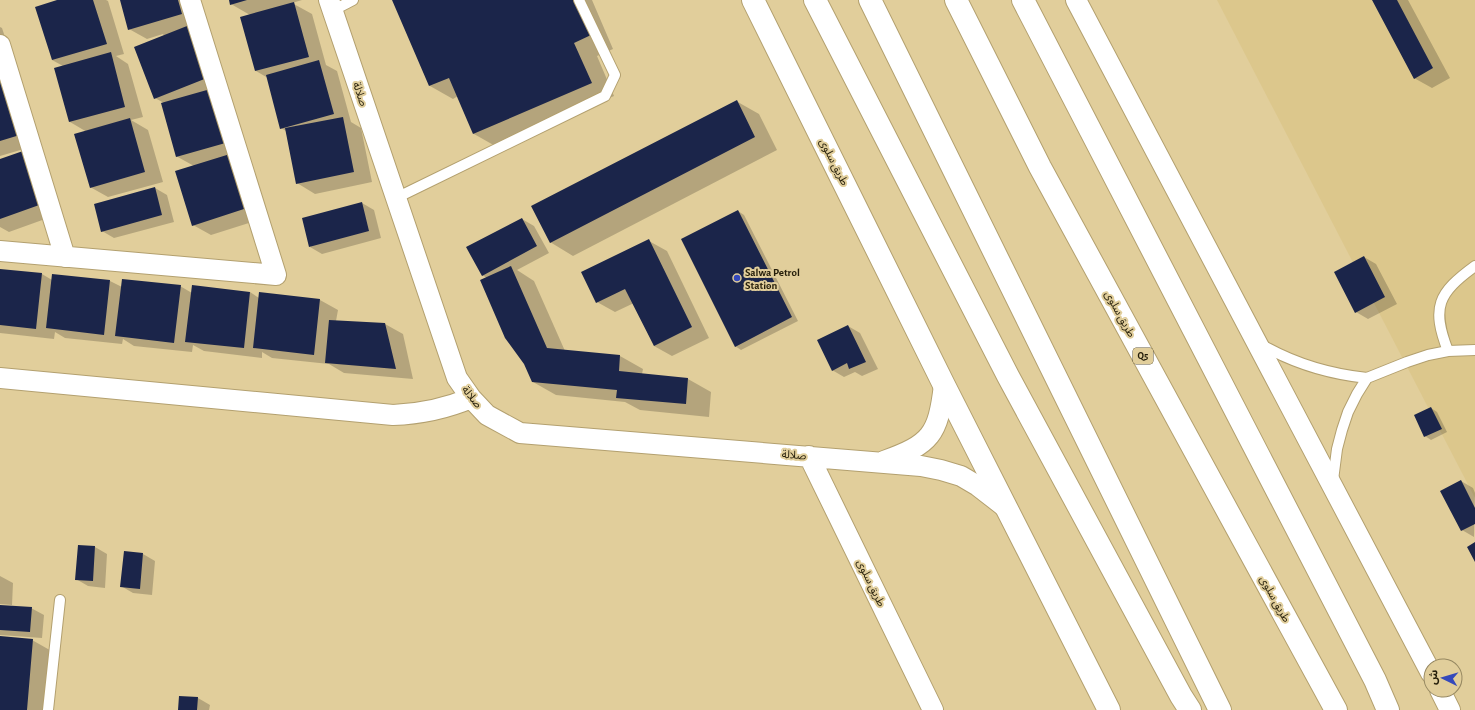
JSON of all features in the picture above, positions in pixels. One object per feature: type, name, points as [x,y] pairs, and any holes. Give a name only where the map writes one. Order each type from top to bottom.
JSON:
[{"type":"main road","name":"طريق سلوى","points":[[753,0],[1005,507],[1109,710]]},
{"type":"main road","points":[[815,0],[1008,376],[1181,696],[1190,710]]},
{"type":"main road","points":[[870,0],[1220,710]]},
{"type":"main road","name":"طريق سلوى","points":[[956,0],[1040,167],[1336,710]]},
{"type":"main road","points":[[1023,0],[1375,680],[1388,710]]},
{"type":"street","points":[[0,251],[276,275],[190,0]]},
{"type":"street","points":[[1076,0],[1423,658]]},
{"type":"street","name":"صلالة","points":[[331,6],[457,378],[471,398],[487,415],[520,434],[809,456],[928,467],[961,476],[978,486],[1005,507]]},
{"type":"street","points":[[0,45],[65,257]]},
{"type":"street","points":[[0,378],[393,415],[433,411],[452,406],[471,398]]},
{"type":"street","name":"صلالة","points":[[880,463],[909,452],[923,443],[935,426],[941,409],[944,385]]},
{"type":"street","name":"طريق سلوى","points":[[809,456],[933,710]]},
{"type":"street","points":[[1444,698],[1450,710]]},
{"type":"lane","points":[[331,6],[353,0]]},
{"type":"lane","points":[[396,198],[605,96],[615,75],[579,0]]},
{"type":"lane","points":[[1448,351],[1439,323],[1441,303],[1452,285],[1461,276],[1475,266]]},
{"type":"lane","points":[[1257,342],[1274,352],[1310,367],[1348,376],[1367,378],[1407,362],[1448,351],[1475,350]]},
{"type":"lane","points":[[1333,487],[1336,455],[1342,430],[1354,400],[1367,378]]},
{"type":"lane","points":[[48,710],[60,600]]},
{"type":"shaded area","points":[[1217,0],[1475,0],[1475,498]]},
{"type":"building","points":[[57,0],[93,0],[107,44],[52,60],[35,7]]},
{"type":"building","points":[[120,0],[178,0],[182,14],[128,30]]},
{"type":"building","points":[[229,0],[247,0],[230,5]]},
{"type":"building","points":[[392,0],[576,0],[591,35],[574,43],[592,83],[473,134],[449,78],[429,86]]},
{"type":"building","points":[[1372,0],[1397,0],[1433,68],[1414,79]]},
{"type":"building","points":[[294,2],[309,57],[255,71],[240,17]]},
{"type":"building","points":[[187,26],[207,78],[154,99],[134,47]]},
{"type":"building","points":[[111,52],[125,107],[69,122],[54,68]]},
{"type":"building","points":[[319,60],[334,114],[280,129],[266,75]]},
{"type":"building","points":[[8,80],[23,134],[0,141],[0,82]]},
{"type":"building","points":[[214,88],[229,142],[176,157],[161,103]]},
{"type":"building","points":[[737,100],[755,137],[550,243],[531,206]]},
{"type":"building","points":[[343,117],[354,172],[296,184],[285,128]]},
{"type":"building","points":[[130,118],[145,172],[90,188],[74,134]]},
{"type":"building","points":[[23,151],[42,204],[0,219],[0,159]]},
{"type":"building","points":[[230,154],[247,208],[192,226],[175,171]]},
{"type":"building","points":[[155,187],[162,215],[101,232],[94,204]]},
{"type":"building","points":[[362,202],[369,231],[309,247],[302,218]]},
{"type":"building","name":"Salwa Petrol Station","points":[[738,210],[792,317],[735,347],[681,239]]},
{"type":"building","points":[[522,218],[537,246],[482,276],[466,247]]},
{"type":"building","points":[[649,239],[692,327],[654,346],[625,289],[596,303],[581,272]]},
{"type":"building","points":[[1364,256],[1385,297],[1355,313],[1334,272]]},
{"type":"building","points":[[511,266],[547,348],[620,355],[619,371],[688,378],[686,404],[616,398],[617,390],[532,382],[524,364],[505,338],[480,280]]},
{"type":"building","points":[[0,269],[42,273],[36,329],[0,325]]},
{"type":"building","points":[[52,274],[110,280],[104,335],[46,328]]},
{"type":"building","points":[[122,279],[181,285],[174,343],[115,336]]},
{"type":"building","points":[[192,285],[250,292],[244,348],[185,342]]},
{"type":"building","points":[[259,292],[320,299],[314,355],[253,348]]},
{"type":"building","points":[[329,320],[385,323],[396,369],[325,363]]},
{"type":"building","points":[[848,325],[866,362],[849,369],[847,363],[832,371],[817,340]]},
{"type":"building","points":[[1431,407],[1442,429],[1424,437],[1414,415]]},
{"type":"building","points":[[1461,480],[1475,508],[1475,524],[1461,531],[1440,491]]},
{"type":"building","points":[[1475,542],[1475,562],[1467,547]]},
{"type":"building","points":[[78,545],[95,546],[93,581],[75,580]]},
{"type":"building","points":[[124,551],[143,553],[140,589],[120,587]]},
{"type":"building","points":[[0,605],[32,607],[30,632],[0,630]]},
{"type":"building","points":[[0,636],[33,639],[27,710],[0,710]]},
{"type":"building","points":[[179,696],[198,697],[197,710],[178,710]]},
{"type":"place","name":"Salwa Petrol Station","points":[[737,278]]}]
